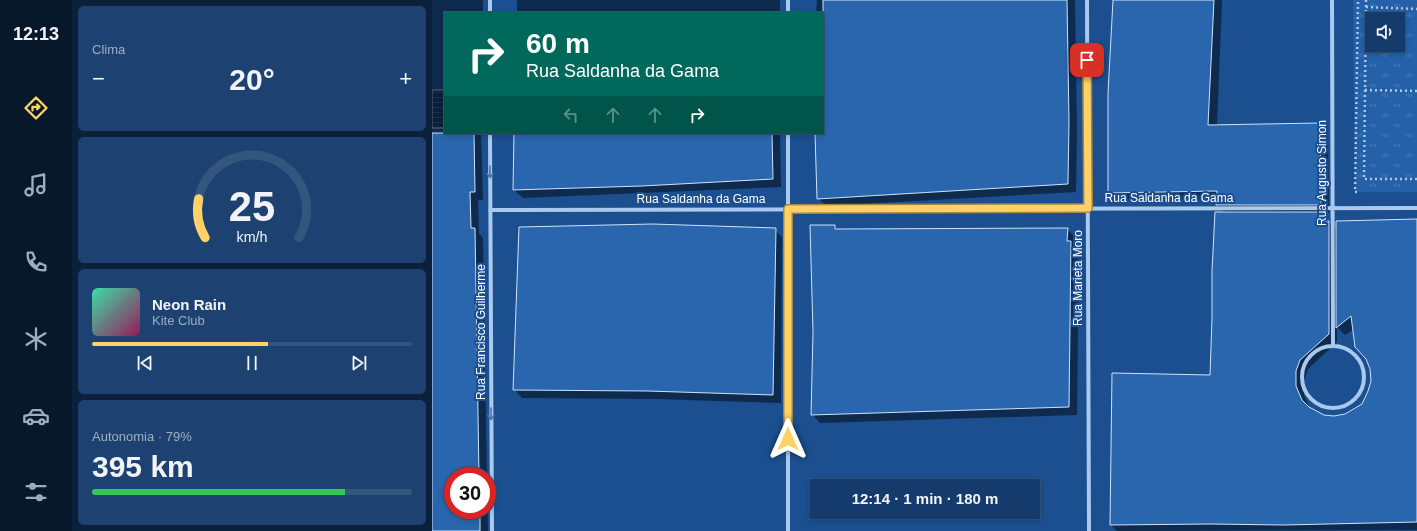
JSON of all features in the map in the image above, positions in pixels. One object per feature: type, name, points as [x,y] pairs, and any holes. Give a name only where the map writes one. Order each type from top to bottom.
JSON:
[{"type":"street","points":[[490,0],[490,12]]},
{"type":"street","points":[[788,0],[788,12]]},
{"type":"street","name":"Rua Marieta Moro","points":[[1087,0],[1089,531]]},
{"type":"street","name":"Rua Augusto Simon","points":[[1332,0],[1333,346]]},
{"type":"street","name":"Rua Francisco Guilherme","points":[[490,134],[492,531]]},
{"type":"street","points":[[788,134],[788,531]]},
{"type":"street","name":"Rua Saldanha da Gama","points":[[490,210],[1417,208]]},
{"type":"street","points":[[1333,346],[1351,352],[1358,359],[1364,377],[1362,387],[1358,395],[1351,402],[1342,407],[1333,408],[1322,406],[1313,401],[1306,393],[1302,383],[1302,372],[1306,362],[1313,354],[1322,348],[1333,346]]},
{"type":"path","points":[[1358,0],[1355,192],[1363,192]]},
{"type":"path","points":[[1366,0],[1364,179],[1417,179]]},
{"type":"path","points":[[1366,7],[1417,9]]},
{"type":"path","points":[[1365,90],[1417,91]]},
{"type":"green space","points":[[1353,0],[1417,0],[1417,192],[1355,192]]},
{"type":"shaded area","points":[[432,90],[444,90],[444,128],[432,128]]},
{"type":"building","points":[[823,0],[1067,0],[1069,121],[1068,184],[817,199],[815,134],[824,134]]},
{"type":"building","points":[[1113,0],[1214,0],[1208,125],[1320,123],[1321,205],[1216,205],[1217,191],[1108,193],[1108,93]]},
{"type":"building","points":[[432,133],[474,134],[475,192],[470,192],[471,228],[475,228],[479,467],[444,467],[444,519],[480,519],[480,531],[432,531]]},
{"type":"building","points":[[514,134],[772,134],[773,179],[642,186],[513,190]]},
{"type":"building","points":[[1215,212],[1321,212],[1321,221],[1329,221],[1329,334],[1300,360],[1296,371],[1296,386],[1302,400],[1309,407],[1324,415],[1334,416],[1345,414],[1362,404],[1371,381],[1370,369],[1366,359],[1355,347],[1351,316],[1336,328],[1336,221],[1417,219],[1417,522],[1283,525],[1110,525],[1112,373],[1210,375]]},
{"type":"building","points":[[653,224],[776,228],[773,395],[647,391],[513,390],[519,227]]},
{"type":"building","points":[[810,225],[835,225],[835,229],[1068,228],[1067,241],[1071,241],[1069,407],[811,415],[813,332]]},
{"type":"route","points":[[788,439],[788,209],[1088,208],[1087,60]]}]
